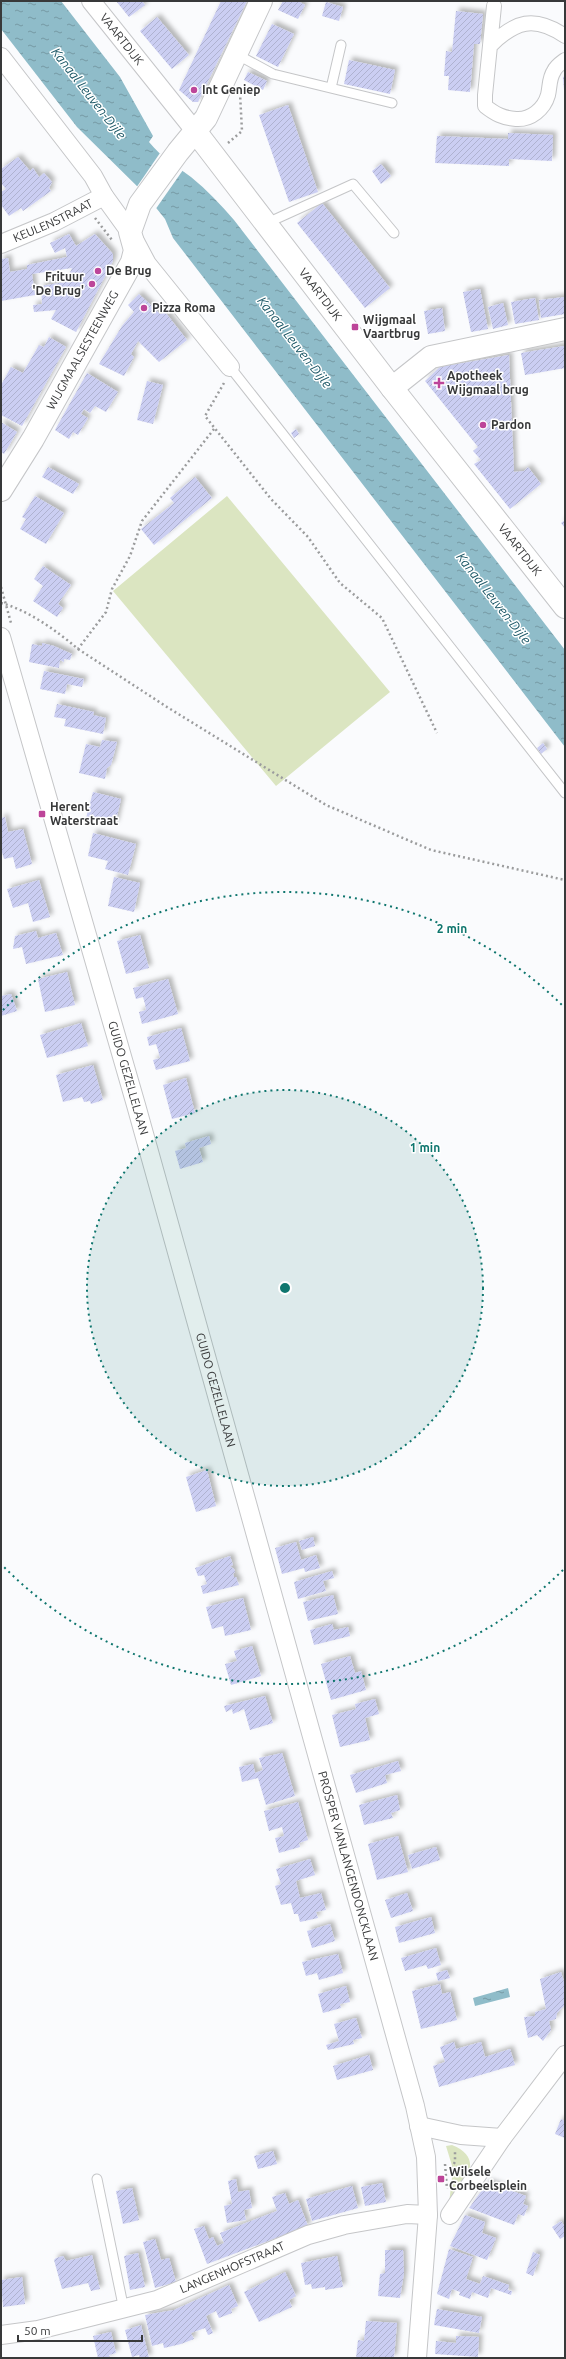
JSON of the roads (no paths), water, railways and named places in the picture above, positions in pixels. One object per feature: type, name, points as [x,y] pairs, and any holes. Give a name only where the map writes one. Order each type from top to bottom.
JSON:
[{"type":"street","name":"VAARTDIJK","points":[[91,1],[267,223],[392,388],[565,607]]},
{"type":"street","points":[[121,236],[140,204],[178,152],[206,118],[261,1]]},
{"type":"street","points":[[494,6],[484,95],[486,106],[497,115],[510,119],[528,118],[540,110],[548,95],[554,70],[565,60]]},
{"type":"street","points":[[490,46],[503,33],[521,24],[540,24],[565,36]]},
{"type":"street","points":[[1,57],[70,143],[93,176],[104,196],[121,236],[147,264],[230,367]]},
{"type":"street","name":"KEULENSTRAAT","points":[[1,244],[54,222],[104,196]]},
{"type":"street","name":"WIJGMAALSESTEENWEG","points":[[1,490],[119,288],[132,262],[135,250],[121,236]]},
{"type":"street","points":[[392,388],[431,357],[565,329]]},
{"type":"street","name":"GUIDO GEZELLELAAN","points":[[1,637],[136,1105],[252,1520]]},
{"type":"street","name":"PROSPER VANLANGENDONCKLAAN","points":[[252,1520],[420,2126],[426,2157],[428,2214]]},
{"type":"street","points":[[450,2215],[502,2138],[565,2055]]},
{"type":"street","points":[[420,2126],[461,2135],[502,2138]]},
{"type":"street","name":"LANGENHOFSTRAAT","points":[[1,2335],[38,2330],[124,2310],[157,2300],[308,2235],[344,2225],[407,2214],[428,2214]]},
{"type":"street","points":[[417,2358],[428,2214]]},
{"type":"lane","points":[[331,88],[341,45]]},
{"type":"lane","points":[[236,54],[273,74],[392,103]]},
{"type":"lane","points":[[267,223],[353,184],[394,233]]},
{"type":"lane","points":[[230,367],[565,793]]},
{"type":"lane","points":[[97,2179],[124,2310]]},
{"type":"water","name":"Kanaal Leuven-Dijle","points":[[1,1],[61,1],[120,77],[153,136],[149,142],[164,157],[203,187],[234,220],[565,650],[565,747],[173,238],[165,219],[145,194],[77,127],[1,29]]},
{"type":"water","points":[[508,1988],[510,1997],[475,2006],[473,1998]]},
{"type":"place","name":"Int Geniep","points":[[194,90]]},
{"type":"place","name":"De Brug","points":[[98,271]]},
{"type":"place","name":"Frituur 'De Brug'","points":[[92,284]]},
{"type":"place","name":"Pizza Roma","points":[[144,308]]},
{"type":"place","name":"Wijgmaal Vaartbrug","points":[[355,327]]},
{"type":"place","name":"Apotheek Wijgmaal brug","points":[[439,383]]},
{"type":"place","name":"Pardon","points":[[483,425]]},
{"type":"place","name":"Herent Waterstraat","points":[[42,814]]},
{"type":"place","name":"Wilsele Corbeelsplein","points":[[441,2179]]}]
